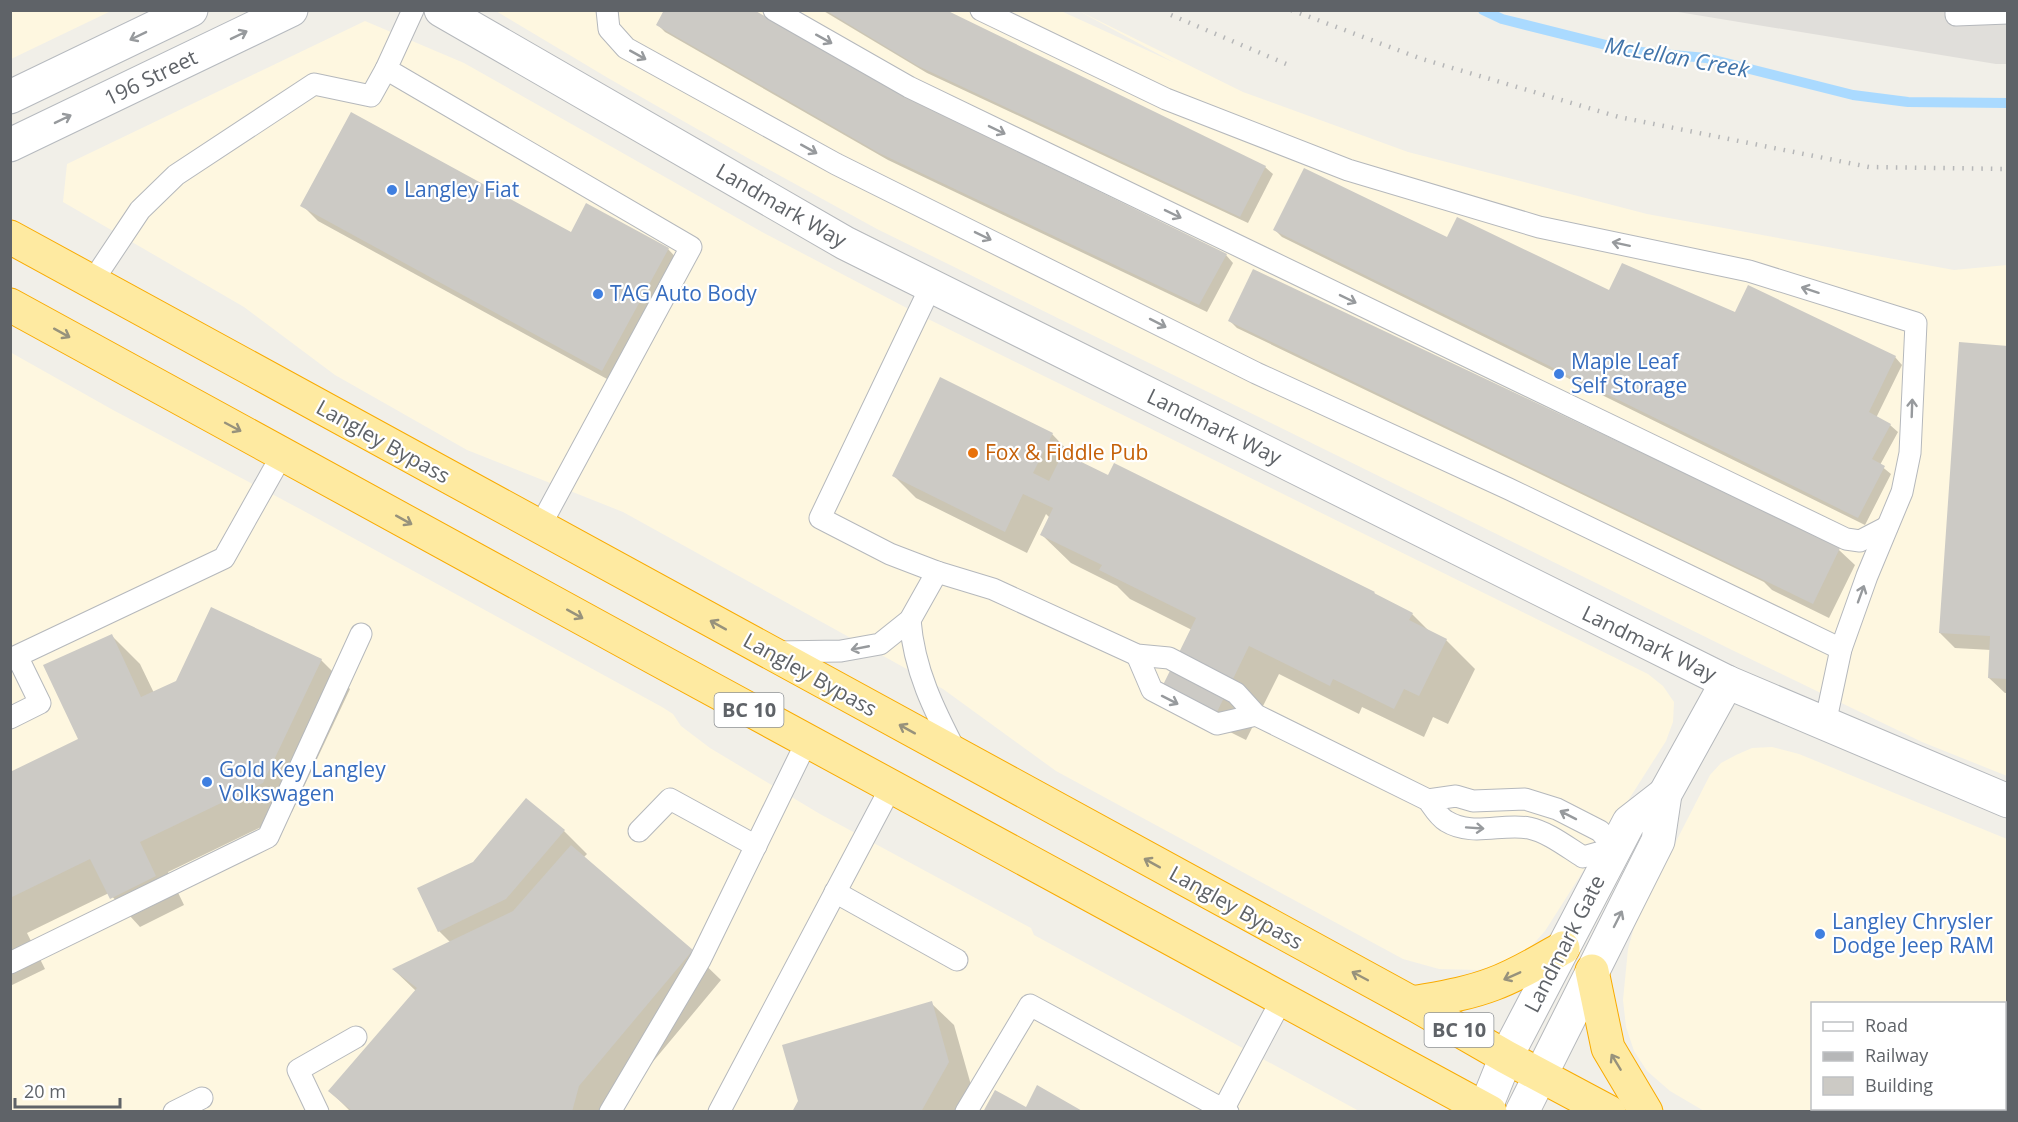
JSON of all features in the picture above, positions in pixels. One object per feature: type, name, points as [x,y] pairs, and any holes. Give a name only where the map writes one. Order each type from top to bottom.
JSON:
[{"type":"highway","name":"Langley Bypass","points":[[10,237],[1609,1112]]},
{"type":"highway","name":"BC 10","points":[[10,305],[1487,1110]]},
{"type":"highway","points":[[1412,1003],[1492,985],[1523,971],[1563,948]]},
{"type":"highway","points":[[1592,971],[1608,1048],[1646,1112]]},
{"type":"street","name":"196 Street","points":[[10,97],[191,10]]},
{"type":"street","name":"196 Street","points":[[10,145],[291,10]]},
{"type":"street","name":"Landmark Way","points":[[441,10],[845,243],[1727,682],[2007,801]]},
{"type":"street","name":"Landmark Gate","points":[[1522,1112],[1658,841],[1665,794],[1727,682]]},
{"type":"street","name":"Landmark Gate","points":[[1487,1110],[1506,1057],[1629,822],[1665,794]]},
{"type":"lane","points":[[92,282],[140,210],[176,175],[314,84],[371,96],[413,10]]},
{"type":"lane","points":[[607,10],[609,29],[626,48],[836,164],[1256,373],[1509,489],[1841,649]]},
{"type":"lane","points":[[774,10],[909,87],[1846,539],[1860,541],[1887,527]]},
{"type":"lane","points":[[981,10],[1166,99],[1348,170],[1539,227],[1749,271],[1916,323],[1910,453],[1902,492],[1867,576],[1841,649],[1826,724]]},
{"type":"lane","points":[[1956,10],[1956,15],[2007,13]]},
{"type":"lane","points":[[386,69],[691,247],[539,528]]},
{"type":"lane","points":[[931,286],[820,518],[890,554],[937,572],[993,589],[1137,656],[1169,658],[1236,693],[1256,715],[1428,800],[1444,820],[1476,830],[1517,827],[1531,829],[1545,834],[1583,856],[1615,848],[1600,831],[1557,809],[1526,799],[1473,801],[1456,796],[1428,800]]},
{"type":"lane","points":[[10,718],[40,703],[17,656],[224,558],[283,453]]},
{"type":"lane","points":[[768,652],[842,651],[880,644],[910,620],[937,572]]},
{"type":"lane","points":[[910,620],[916,661],[939,719],[959,757]]},
{"type":"lane","points":[[10,963],[268,837],[361,634]]},
{"type":"lane","points":[[1137,656],[1152,690],[1217,724],[1256,715]]},
{"type":"lane","points":[[610,1112],[700,960],[807,741]]},
{"type":"lane","points":[[719,1112],[891,787]]},
{"type":"lane","points":[[639,831],[670,799],[756,846]]},
{"type":"lane","points":[[835,892],[957,960]]},
{"type":"lane","points":[[966,1112],[1030,1005],[1225,1111],[1282,999]]},
{"type":"lane","points":[[318,1112],[298,1070],[356,1037]]},
{"type":"lane","points":[[174,1112],[202,1098]]},
{"type":"shaded area","points":[[11,10],[111,10],[111,11],[11,59]]},
{"type":"shaded area","name":"Maple Leaf Self Storage","points":[[496,11],[1061,11],[1175,63],[1079,11],[1243,92],[1408,152],[1647,214],[1954,270],[2007,265],[2007,776],[1922,742],[1734,651],[877,229],[746,157]]},
{"type":"shaded area","points":[[1672,11],[2007,11],[2007,64],[1996,64]]},
{"type":"shaded area","points":[[365,21],[464,63],[762,232],[922,316],[1648,674],[1663,686],[1674,702],[1673,722],[1666,741],[1545,931],[1528,950],[1506,963],[1478,970],[1439,969],[1403,959],[1056,771],[943,689],[623,512],[467,450],[335,375],[244,307],[63,202],[67,164]]},
{"type":"shaded area","points":[[10,352],[662,707],[673,714],[681,726],[710,748],[820,814],[1031,928],[1034,935],[1359,1111],[11,1111]]},
{"type":"shaded area","name":"Langley Chrysler Dodge Jeep RAM","points":[[1772,747],[1799,754],[2007,839],[2007,1111],[1704,1111],[1670,1091],[1647,1071],[1634,1051],[1626,1027],[1623,1000],[1628,949],[1636,920],[1710,775],[1721,763],[1752,748]]},
{"type":"building","points":[[664,10],[754,10],[908,98],[1227,254],[1199,305],[879,153],[656,25]]},
{"type":"building","points":[[825,10],[946,10],[1266,166],[1240,217],[918,66]]},
{"type":"building","points":[[351,112],[571,232],[586,203],[669,248],[602,371],[300,206]]},
{"type":"building","points":[[1304,168],[1447,237],[1457,217],[1609,290],[1622,263],[1735,312],[1748,285],[1896,356],[1869,412],[1891,424],[1872,459],[1885,466],[1858,518],[1273,230]]},
{"type":"building","points":[[1253,269],[1840,548],[1813,604],[1228,321]]},
{"type":"building","points":[[1959,342],[2008,346],[2008,679],[1988,678],[1990,636],[1939,633]]},
{"type":"building","points":[[940,377],[1053,433],[1033,473],[1049,481],[1063,453],[1108,475],[1114,463],[1413,613],[1409,620],[1447,639],[1419,696],[1404,689],[1394,709],[1333,679],[1330,686],[1249,646],[1217,712],[1163,685],[1196,618],[1099,570],[1102,565],[1040,535],[1053,508],[1023,494],[1005,532],[892,476]]},
{"type":"building","points":[[211,607],[322,659],[263,783],[140,842],[156,876],[110,899],[90,859],[10,898],[10,772],[78,739],[43,665],[112,634],[141,697],[176,681]]},
{"type":"building","points":[[526,798],[565,830],[506,899],[438,932],[417,888],[473,862]]},
{"type":"building","points":[[571,845],[693,950],[579,1086],[572,1112],[353,1112],[328,1091],[417,988],[392,969],[513,911]]},
{"type":"building","points":[[932,1001],[949,1062],[921,1112],[792,1112],[798,1101],[782,1045]]},
{"type":"building","points":[[1037,1085],[1084,1112],[983,1112],[995,1090],[1026,1107]]},
{"type":"waterway","name":"McLellan Creek","points":[[1483,10],[1502,19],[1630,51],[1706,58],[1853,95],[1908,102],[2008,103]]},
{"type":"railway","points":[[1291,10],[1422,59],[1619,117],[1869,167],[2008,169]]},
{"type":"railway","points":[[1171,15],[1291,66]]},
{"type":"place","name":"Langley Fiat","points":[[392,190]]},
{"type":"place","name":"TAG Auto Body","points":[[598,294]]},
{"type":"place","name":"Maple Leaf Self Storage","points":[[1559,374]]},
{"type":"place","name":"Fox & Fiddle Pub","points":[[973,453]]},
{"type":"place","name":"Gold Key Langley Volkswagen","points":[[207,782]]},
{"type":"place","name":"Langley Chrysler Dodge Jeep RAM","points":[[1820,934]]}]
